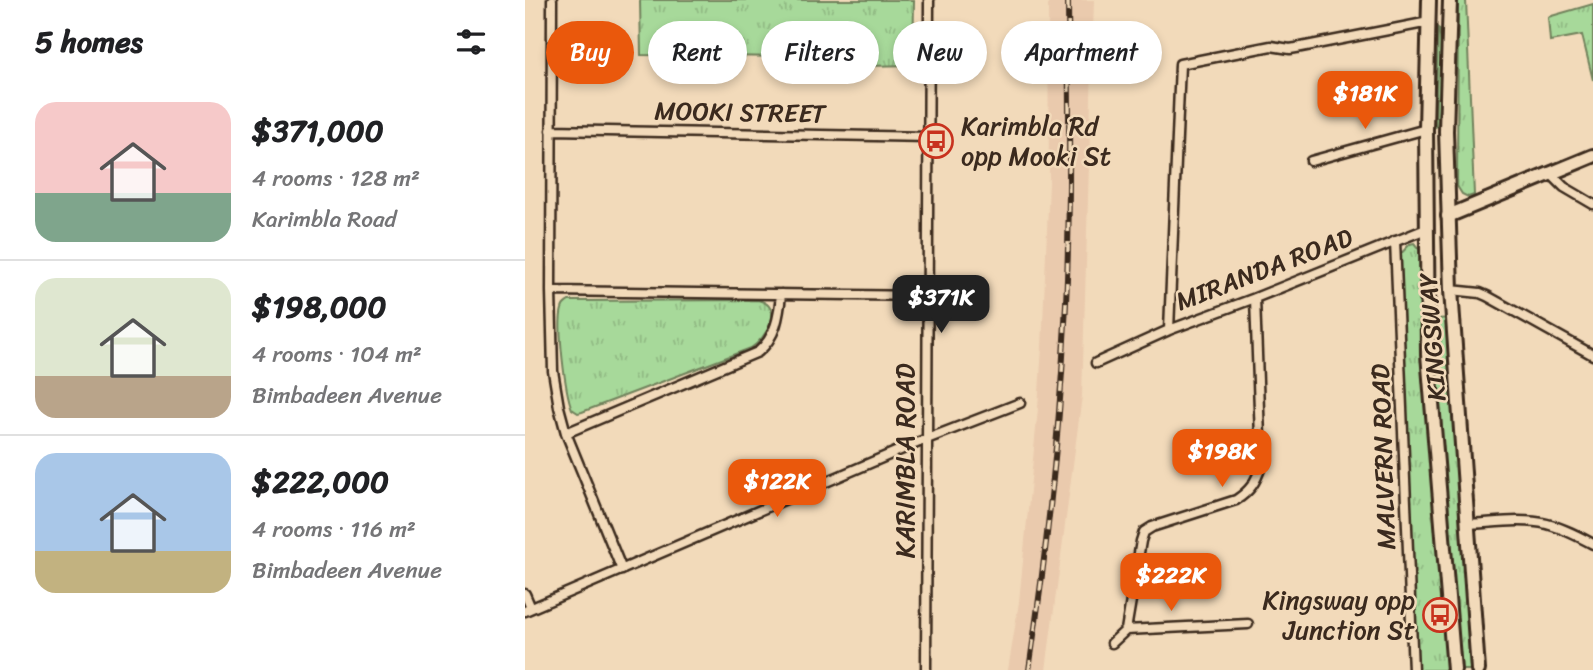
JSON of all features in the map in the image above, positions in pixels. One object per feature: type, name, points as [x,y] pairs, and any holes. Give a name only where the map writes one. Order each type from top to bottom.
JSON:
[{"type":"main road","name":"KINGSWAY","points":[[1429,0],[1426,129],[1428,354],[1454,670]]},
{"type":"main road","name":"KINGSWAY","points":[[1450,0],[1446,131],[1451,290],[1478,670]]},
{"type":"main road","points":[[1429,22],[1450,19]]},
{"type":"main road","name":"MIRANDA ROAD","points":[[1426,229],[1448,216],[1593,156]]},
{"type":"street","points":[[552,0],[553,370],[566,433],[622,570]]},
{"type":"street","name":"KARIMBLA ROAD","points":[[926,670],[929,0]]},
{"type":"street","points":[[1169,330],[1180,64],[1271,46],[1296,48],[1429,22]]},
{"type":"street","points":[[1311,161],[1426,129]]},
{"type":"street","name":"MOOKI STREET","points":[[551,130],[929,137]]},
{"type":"street","points":[[1551,174],[1564,187],[1593,204]]},
{"type":"street","name":"MIRANDA ROAD","points":[[1096,363],[1169,330],[1426,229]]},
{"type":"street","name":"MALVERN ROAD","points":[[1395,242],[1413,670]]},
{"type":"street","points":[[1451,290],[1487,296],[1593,355]]},
{"type":"street","points":[[551,291],[927,296]]},
{"type":"street","points":[[566,433],[755,354],[763,348],[773,332],[781,294]]},
{"type":"street","points":[[1112,643],[1126,629],[1141,541],[1145,532],[1152,527],[1236,500],[1248,492],[1257,481],[1261,466],[1255,298]]},
{"type":"street","points":[[525,594],[528,610],[927,439],[1020,403]]},
{"type":"street","points":[[1467,524],[1545,523],[1572,532],[1593,544]]},
{"type":"street","points":[[1126,629],[1248,624]]},
{"type":"shaded area","points":[[1048,0],[1094,0],[1093,21],[1048,21]]},
{"type":"shaded area","points":[[1048,84],[1091,84],[1082,396],[1046,670],[1008,670],[1019,602],[1038,408],[1049,183]]},
{"type":"green space","points":[[640,0],[914,0],[914,21],[893,21],[893,65],[879,66],[879,21],[761,21],[761,57],[747,56],[747,21],[648,21],[648,55],[641,55]]},
{"type":"green space","points":[[1458,0],[1466,0],[1474,195],[1468,197],[1462,194],[1457,186]]},
{"type":"green space","points":[[1593,4],[1593,80],[1582,35],[1550,41],[1548,17]]},
{"type":"green space","points":[[1438,28],[1442,78],[1435,127]]},
{"type":"green space","points":[[1414,243],[1427,259],[1431,373],[1436,319],[1452,318],[1478,670],[1413,670],[1396,259]]},
{"type":"green space","points":[[758,300],[771,309],[771,323],[751,348],[582,412],[578,413],[572,409],[564,374],[560,329],[562,307],[569,301]]},
{"type":"railway","points":[[1029,670],[1051,497],[1065,323],[1069,202],[1068,0]]},
{"type":"place","name":"Karimbla Rd opp Mooki St","points":[[936,141]]},
{"type":"place","name":"Kingsway opp Junction St","points":[[1440,615]]}]
